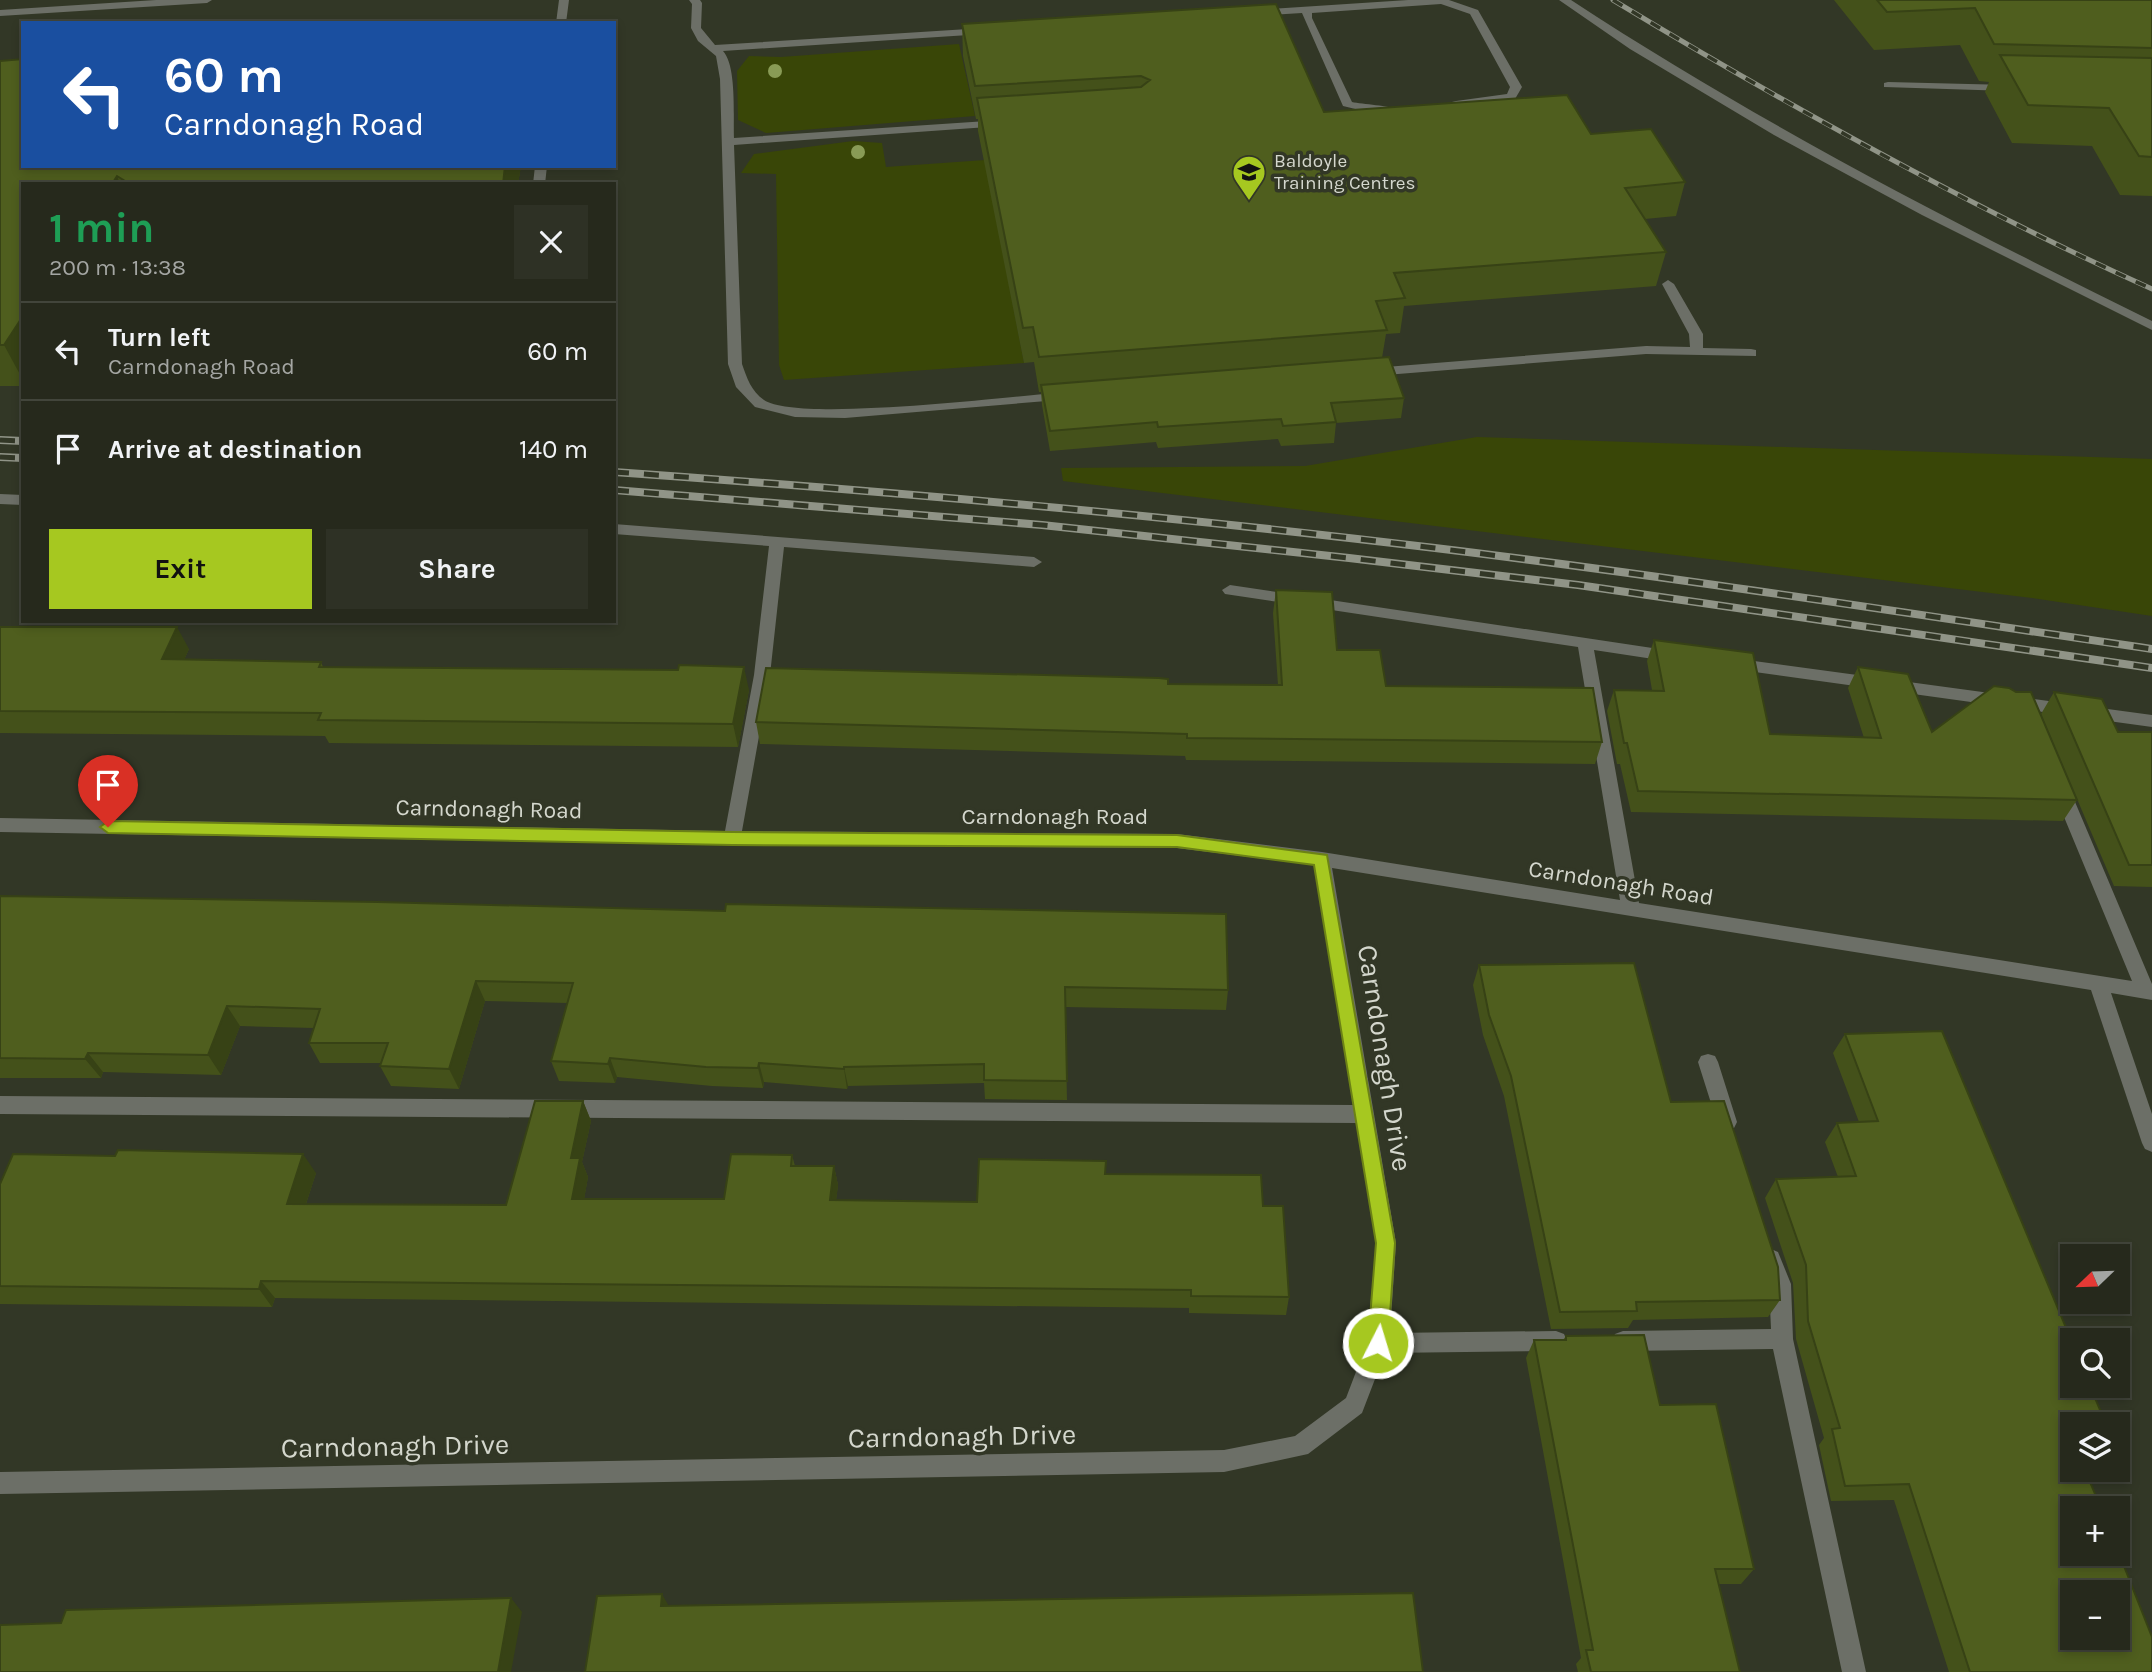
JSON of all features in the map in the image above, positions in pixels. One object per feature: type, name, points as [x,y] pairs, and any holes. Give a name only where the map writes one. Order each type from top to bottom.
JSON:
[{"type":"street","points":[[0,13],[207,0]]},
{"type":"street","points":[[561,21],[564,0]]},
{"type":"street","points":[[694,0],[697,3],[696,28],[702,39],[721,55],[726,79],[735,364],[743,387],[760,404],[795,413],[845,414],[1079,395]]},
{"type":"street","points":[[1564,0],[1772,128],[1965,234],[2152,326]]},
{"type":"street","points":[[1249,14],[1442,1],[1474,12],[1516,87],[1511,97],[1437,105]]},
{"type":"street","points":[[1307,10],[1307,18],[1347,104],[1376,111],[1401,108]]},
{"type":"street","points":[[715,48],[1002,30]]},
{"type":"street","points":[[1888,85],[2027,88]]},
{"type":"street","points":[[730,142],[1017,122]]},
{"type":"street","points":[[1668,284],[1696,334],[1697,352]]},
{"type":"street","points":[[1356,373],[1646,351],[1751,353]]},
{"type":"street","points":[[0,499],[21,500]]},
{"type":"street","points":[[616,529],[1034,562]]},
{"type":"street","points":[[732,838],[762,675],[777,542]]},
{"type":"street","points":[[1230,590],[1584,644],[2152,721]]},
{"type":"street","points":[[1584,644],[1631,909]]},
{"type":"street","points":[[2026,704],[2036,729]]},
{"type":"street","points":[[2052,767],[2148,992]]},
{"type":"street","name":"Carndonagh Road","points":[[0,825],[732,838],[1177,841],[1322,859],[2148,992]]},
{"type":"street","name":"Carndonagh Drive","points":[[0,1483],[1224,1461],[1300,1446],[1354,1405],[1378,1343],[1386,1243],[1322,859]]},
{"type":"street","points":[[2099,986],[2152,1143]]},
{"type":"street","points":[[1708,1062],[1733,1141]]},
{"type":"street","points":[[0,1105],[1364,1114]]},
{"type":"street","points":[[1767,1245],[1780,1284],[1782,1339],[1854,1672]]},
{"type":"street","points":[[1601,1341],[1782,1339]]},
{"type":"street","points":[[1378,1343],[1573,1341]]},
{"type":"green space","points":[[959,44],[975,116],[766,133],[738,120],[737,71],[749,56],[781,57]]},
{"type":"green space","points":[[853,141],[882,143],[886,167],[985,160],[1024,363],[784,380],[779,365],[776,174],[741,173],[754,154]]},
{"type":"green space","points":[[1477,437],[2152,459],[2152,616],[2032,598],[1063,481],[1061,468],[1305,466]]},
{"type":"building","points":[[1877,0],[2152,0],[2152,48],[1994,44],[1975,8],[1887,12]]},
{"type":"building","points":[[1276,4],[1324,112],[1567,95],[1591,134],[1651,129],[1685,182],[1625,188],[1666,252],[1394,273],[1405,298],[1376,301],[1387,330],[1039,357],[1033,327],[1023,328],[977,98],[1141,87],[1150,80],[1141,76],[975,86],[962,24]]},
{"type":"building","points":[[2000,55],[2152,58],[2152,157],[2139,156],[2109,108],[2028,105]]},
{"type":"building","points":[[21,59],[21,168],[505,168],[503,182],[127,182],[117,176],[113,182],[21,182],[21,319],[4,345],[0,345],[0,61]]},
{"type":"building","points":[[1389,357],[1404,398],[1331,403],[1336,422],[1283,426],[1281,419],[1158,427],[1157,422],[1050,431],[1041,385]]},
{"type":"building","points":[[1276,590],[1332,592],[1337,650],[1380,650],[1386,686],[1593,688],[1602,742],[1187,738],[1187,734],[756,722],[766,668],[1159,678],[1168,679],[1168,684],[1282,685]]},
{"type":"building","points":[[0,627],[177,627],[162,659],[321,662],[319,667],[678,670],[679,665],[744,667],[733,724],[318,720],[321,713],[0,711]]},
{"type":"building","points":[[1654,640],[1753,653],[1770,734],[1881,738],[1858,667],[1908,674],[1932,732],[1994,686],[2016,692],[2031,692],[2077,800],[1638,791],[1627,743],[1624,743],[1614,690],[1664,691]]},
{"type":"building","points":[[2054,692],[2102,699],[2118,732],[2152,732],[2152,865],[2129,865]]},
{"type":"building","points":[[0,896],[725,911],[726,904],[1226,914],[1228,990],[1065,987],[1067,1081],[984,1080],[984,1064],[844,1069],[759,1063],[758,1068],[706,1067],[610,1058],[608,1064],[551,1061],[573,983],[476,981],[449,1069],[380,1066],[388,1043],[309,1043],[320,1009],[227,1006],[208,1055],[88,1053],[85,1059],[0,1058]]},
{"type":"building","points":[[1634,963],[1671,1102],[1724,1101],[1778,1267],[1780,1300],[1636,1302],[1637,1311],[1560,1312],[1511,1076],[1489,1015],[1479,965]]},
{"type":"building","points":[[1942,1031],[2066,1328],[2060,1328],[2060,1398],[2095,1398],[2101,1412],[2060,1412],[2060,1482],[2090,1482],[2096,1496],[2060,1496],[2060,1566],[2124,1566],[2129,1580],[2060,1580],[2060,1650],[2130,1650],[2130,1581],[2152,1637],[2152,1672],[1970,1672],[1909,1484],[1845,1486],[1832,1429],[1840,1428],[1808,1321],[1806,1265],[1776,1179],[1856,1176],[1837,1123],[1878,1121],[1845,1034]]},
{"type":"building","points":[[535,1101],[583,1101],[571,1158],[580,1158],[572,1199],[724,1199],[731,1154],[792,1155],[791,1166],[834,1166],[830,1200],[977,1202],[979,1159],[1106,1161],[1105,1174],[1261,1175],[1263,1206],[1283,1206],[1289,1297],[1191,1296],[1191,1290],[261,1281],[259,1289],[0,1286],[0,1184],[13,1154],[115,1156],[118,1150],[303,1154],[287,1204],[506,1205]]},
{"type":"building","points":[[1644,1335],[1660,1405],[1716,1404],[1754,1569],[1715,1569],[1740,1672],[1591,1672],[1586,1650],[1593,1650],[1534,1340],[1566,1340],[1566,1336]]},
{"type":"building","points":[[1413,1593],[1423,1672],[585,1672],[597,1596],[662,1594],[661,1606]]},
{"type":"building","points":[[511,1598],[498,1672],[0,1672],[0,1625],[61,1623],[66,1610]]},
{"type":"railway","points":[[1613,0],[1744,78],[1878,152],[2014,223],[2152,289]]},
{"type":"railway","points":[[0,440],[21,441]]},
{"type":"railway","points":[[0,457],[21,458]]},
{"type":"railway","points":[[616,472],[1025,505],[1333,536],[1615,571],[2152,649]]},
{"type":"railway","points":[[616,490],[1042,525],[1349,558],[1578,585],[2152,668]]},
{"type":"place","name":"Baldoyle Training Centres","points":[[1249,202]]},
{"type":"route","points":[[108,827],[732,838],[1177,841],[1322,859],[1386,1243],[1378,1343]]}]
